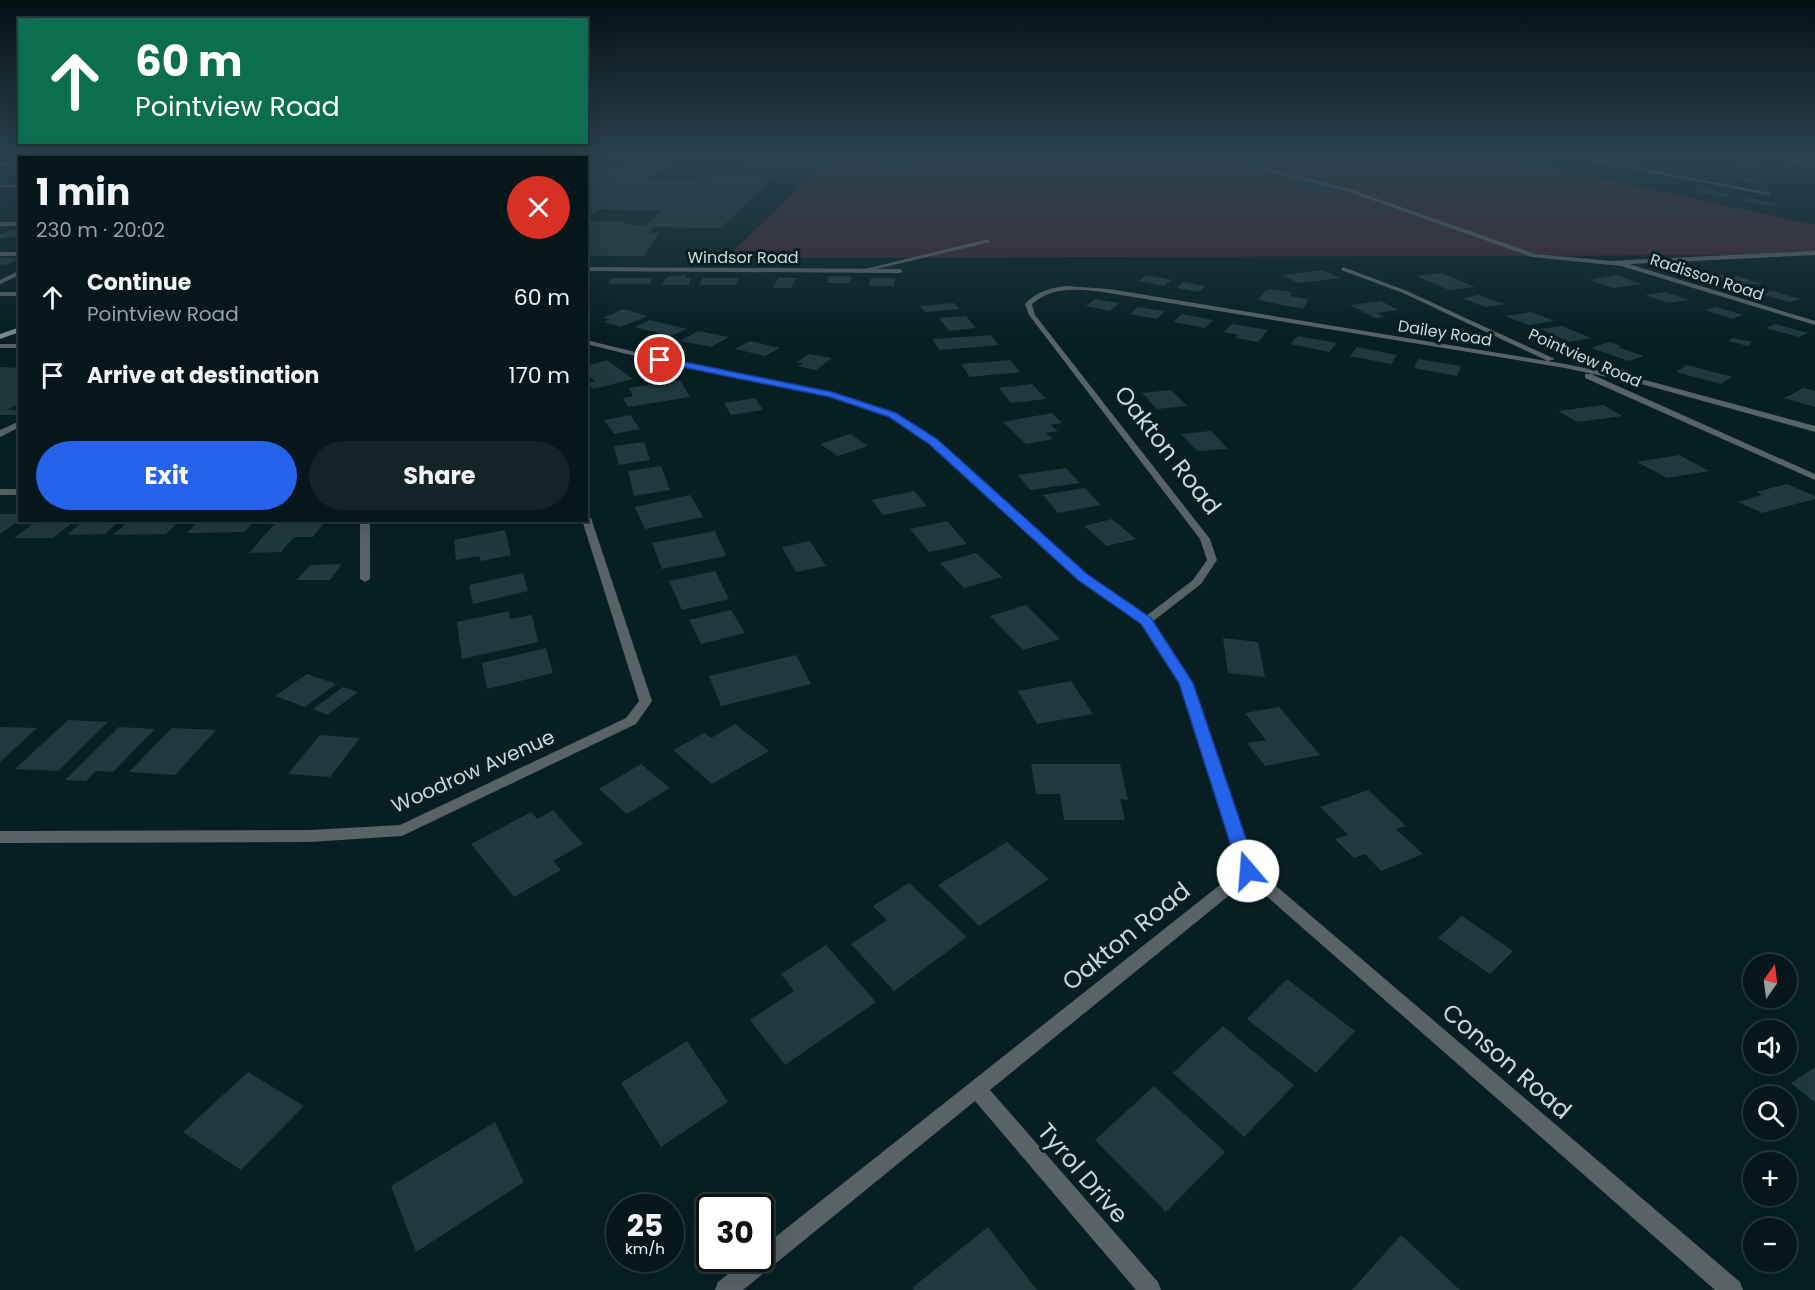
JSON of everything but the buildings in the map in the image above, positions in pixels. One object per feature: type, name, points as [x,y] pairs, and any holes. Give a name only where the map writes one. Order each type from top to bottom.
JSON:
[{"type":"main road","points":[[0,337],[18,329]]},
{"type":"street","name":"Radisson Road","points":[[1422,216],[1534,256],[1622,264],[1815,323]]},
{"type":"street","points":[[0,224],[18,224]]},
{"type":"street","points":[[860,271],[988,241]]},
{"type":"street","points":[[1610,263],[1815,253]]},
{"type":"street","points":[[0,255],[18,254]]},
{"type":"street","name":"Windsor Road","points":[[588,269],[900,271]]},
{"type":"street","name":"Pointview Road","points":[[1342,269],[1405,292],[1815,477]]},
{"type":"street","points":[[0,282],[18,273]]},
{"type":"street","name":"Dailey Road","points":[[1066,288],[1109,291],[1566,366],[1646,383],[1815,429]]},
{"type":"street","name":"Oakton Road","points":[[1066,288],[1041,293],[1033,298],[1028,304],[1032,315],[1205,539],[1212,560],[1197,582],[1146,621]]},
{"type":"street","points":[[0,294],[18,294]]},
{"type":"street","points":[[588,342],[660,360],[832,395],[892,415],[933,441],[1082,577],[1146,621],[1186,683],[1248,871]]},
{"type":"street","points":[[0,346],[18,346]]},
{"type":"street","points":[[0,434],[18,424]]},
{"type":"street","points":[[0,492],[18,492]]},
{"type":"street","points":[[365,522],[365,579]]},
{"type":"street","name":"Woodrow Avenue","points":[[0,837],[310,836],[402,830],[631,721],[646,701],[587,522]]},
{"type":"street","name":"Oakton Road","points":[[726,1290],[1248,871]]},
{"type":"street","name":"Conson Road","points":[[1248,871],[1732,1290]]},
{"type":"street","name":"Tyrol Drive","points":[[977,1089],[1150,1290]]},
{"type":"shaded area","points":[[769,216],[1775,216],[1815,225],[1815,255],[726,258]]},
{"type":"route","points":[[660,360],[832,395],[892,415],[933,441],[1082,577],[1146,621],[1186,683],[1248,871]]}]
